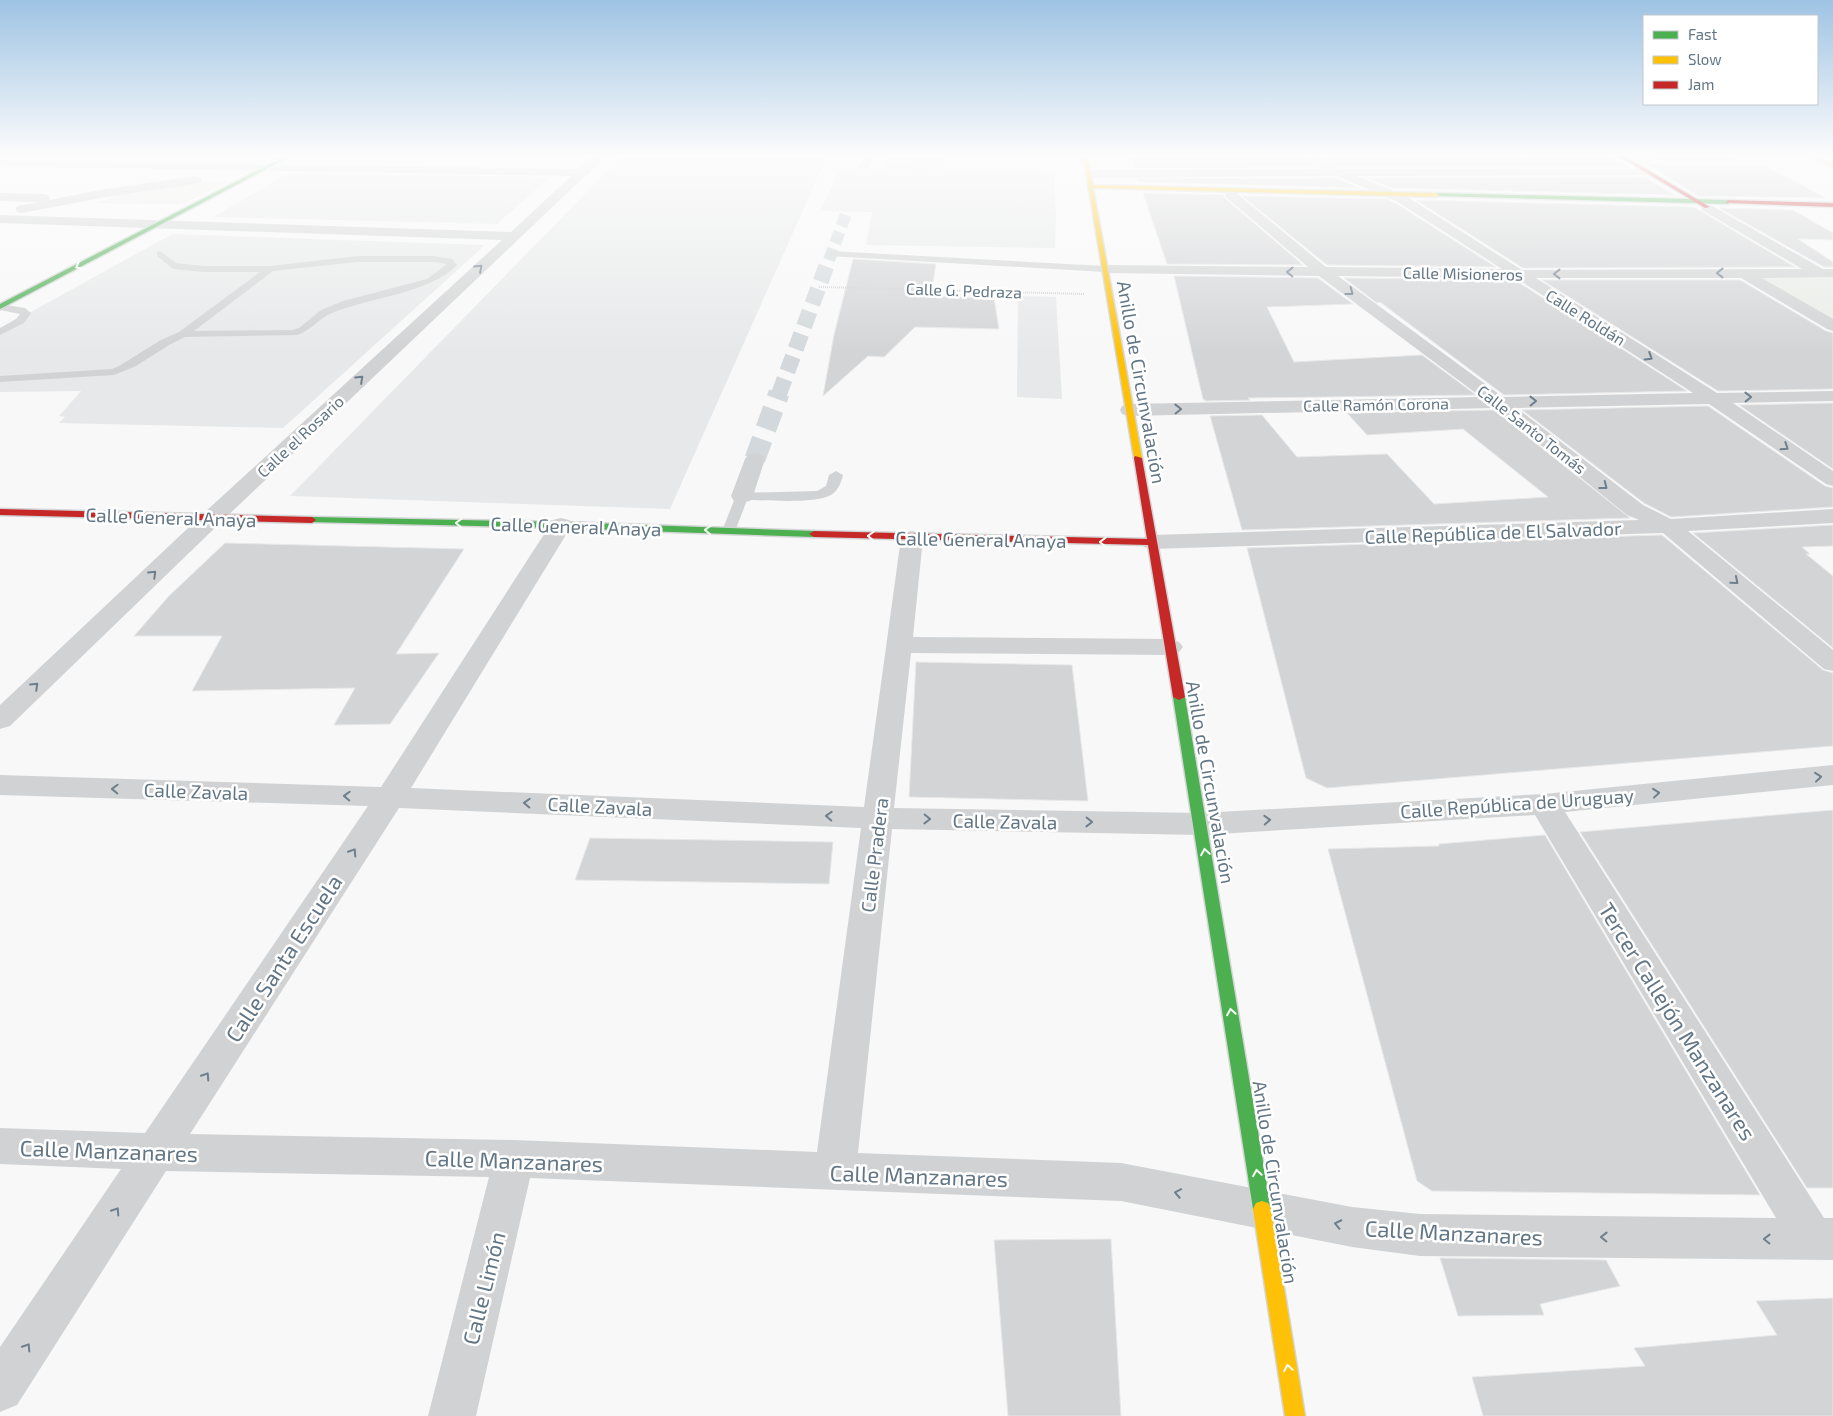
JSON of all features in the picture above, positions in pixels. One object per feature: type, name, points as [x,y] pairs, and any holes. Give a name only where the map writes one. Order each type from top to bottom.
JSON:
[{"type":"main road","points":[[1,306],[165,220]]},
{"type":"main road","name":"Anillo de Circunvalación","points":[[1096,220],[1201,824],[1295,1416]]},
{"type":"main road","name":"Calle General Anaya","points":[[0,512],[561,525],[912,538],[1152,542]]},
{"type":"street","points":[[69,220],[513,236]]},
{"type":"street","name":"Calle el Rosario","points":[[0,720],[212,518],[531,220]]},
{"type":"street","name":"Calle Santo Tomás","points":[[1261,220],[1323,272],[1497,401],[1635,510],[1668,526],[1833,663]]},
{"type":"street","name":"Calle Roldán","points":[[1434,220],[1713,398],[1833,480]]},
{"type":"street","points":[[1731,220],[1827,273]]},
{"type":"street","name":"Calle Misioneros","points":[[1105,269],[1518,274],[1827,273]]},
{"type":"street","points":[[1743,273],[1833,326]]},
{"type":"street","name":"Calle Ramón Corona","points":[[1129,410],[1497,401],[1833,396]]},
{"type":"street","points":[[742,496],[756,459]]},
{"type":"street","name":"Calle República de El Salvador","points":[[1152,542],[1668,526],[1833,516]]},
{"type":"street","name":"Calle Santa Escuela","points":[[0,1388],[390,797],[561,525]]},
{"type":"street","name":"Calle Pradera","points":[[835,1172],[912,538]]},
{"type":"street","points":[[899,645],[1170,646]]},
{"type":"street","name":"Calle República de Uruguay","points":[[1201,824],[1544,804],[1833,775]]},
{"type":"street","name":"Calle Zavala","points":[[0,785],[390,797],[878,818],[1201,824]]},
{"type":"street","name":"Tercer Callejón Manzanares","points":[[1544,804],[1823,1239]]},
{"type":"street","name":"Calle Manzanares","points":[[0,1146],[155,1152],[514,1159],[1121,1182],[1352,1227],[1420,1235],[1823,1239]]},
{"type":"street","name":"Calle Limón","points":[[452,1416],[514,1159]]},
{"type":"lane","points":[[160,254],[173,266],[204,269],[270,269],[357,258],[434,259],[449,261],[452,265],[430,281],[347,303],[324,312],[303,330],[293,332],[183,334]]},
{"type":"lane","points":[[831,254],[1105,269]]},
{"type":"lane","points":[[0,379],[114,372],[129,368],[170,339],[183,334],[270,269]]},
{"type":"lane","points":[[0,332],[20,320],[26,313],[21,310],[1,306]]},
{"type":"lane","points":[[729,531],[742,496],[819,496],[830,491],[835,484],[836,475]]},
{"type":"path","name":"Calle G. Pedraza","points":[[819,287],[1109,295]]},
{"type":"shaded area","points":[[338,220],[501,220],[497,224]]},
{"type":"shaded area","points":[[559,220],[799,220],[670,509],[290,496]]},
{"type":"shaded area","points":[[871,220],[1056,220],[1055,248],[866,245]]},
{"type":"shaded area","points":[[172,234],[485,245],[283,428],[59,423],[65,417],[59,416],[81,391],[0,392],[0,329]]},
{"type":"shaded area","points":[[1747,276],[1833,276],[1833,326]]},
{"type":"shaded area","points":[[1018,296],[1056,297],[1062,399],[1017,397]]},
{"type":"building","points":[[1152,220],[1251,220],[1303,265],[1167,264]]},
{"type":"building","points":[[1272,220],[1422,220],[1496,267],[1327,265]]},
{"type":"building","points":[[1448,220],[1716,220],[1795,267],[1523,268]]},
{"type":"building","points":[[1740,220],[1811,220],[1833,233],[1833,240],[1798,239],[1833,262],[1833,267],[1824,267]]},
{"type":"building","points":[[853,259],[936,264],[931,296],[994,298],[999,329],[915,327],[884,357],[868,356],[823,396],[834,335]]},
{"type":"building","points":[[1174,276],[1318,278],[1353,304],[1267,307],[1294,362],[1422,355],[1476,395],[1248,398],[1250,400],[1206,401],[1203,399]]},
{"type":"building","points":[[1344,278],[1515,280],[1687,391],[1504,395],[1380,302],[1377,303]]},
{"type":"building","points":[[1542,280],[1740,280],[1826,331],[1833,333],[1833,389],[1718,391]]},
{"type":"building","points":[[1833,403],[1833,469],[1739,405]]},
{"type":"building","points":[[1708,406],[1825,486],[1833,488],[1833,507],[1671,517],[1644,503],[1522,410]]},
{"type":"building","points":[[1494,410],[1630,518],[1242,530],[1210,416],[1262,415],[1297,457],[1387,454],[1434,504],[1548,497],[1463,429],[1367,435],[1347,413]]},
{"type":"building","points":[[1833,525],[1833,546],[1802,547],[1810,554],[1806,554],[1833,576],[1833,648],[1693,533]]},
{"type":"building","points":[[1662,535],[1823,670],[1833,673],[1833,746],[1327,788],[1306,778],[1247,548]]},
{"type":"building","points":[[225,543],[464,549],[396,654],[439,653],[390,724],[334,725],[355,688],[192,691],[222,636],[134,636],[169,596]]},
{"type":"building","points":[[916,662],[1072,665],[1088,801],[909,797]]},
{"type":"building","points":[[1833,810],[1833,1188],[1807,1188],[1580,832]]},
{"type":"building","points":[[1545,835],[1760,1195],[1432,1191],[1417,1181],[1328,849],[1439,846],[1439,844]]},
{"type":"building","points":[[590,838],[833,842],[829,884],[575,880]]},
{"type":"building","points":[[1111,1239],[1121,1416],[1008,1416],[994,1240]]},
{"type":"building","points":[[1440,1258],[1606,1260],[1620,1286],[1540,1304],[1544,1315],[1458,1316]]},
{"type":"building","points":[[1833,1298],[1833,1416],[1483,1416],[1472,1377],[1645,1366],[1634,1348],[1777,1335],[1756,1301]]},
{"type":"tunnel","points":[[829,260],[844,220]]},
{"type":"tunnel","points":[[779,394],[829,259]]},
{"type":"tunnel","points":[[755,459],[779,393]]},
{"type":"traffic: fast","points":[[0,307],[166,220]]},
{"type":"traffic: fast","points":[[312,520],[561,525],[814,534]]},
{"type":"traffic: fast","points":[[1179,697],[1262,1209]]},
{"type":"traffic: slow","points":[[1097,220],[1138,458]]},
{"type":"traffic: slow","points":[[1262,1209],[1295,1416]]},
{"type":"traffic: jam","points":[[1138,458],[1179,697]]},
{"type":"traffic: jam","points":[[0,512],[312,520]]},
{"type":"traffic: jam","points":[[814,534],[1152,542]]}]
